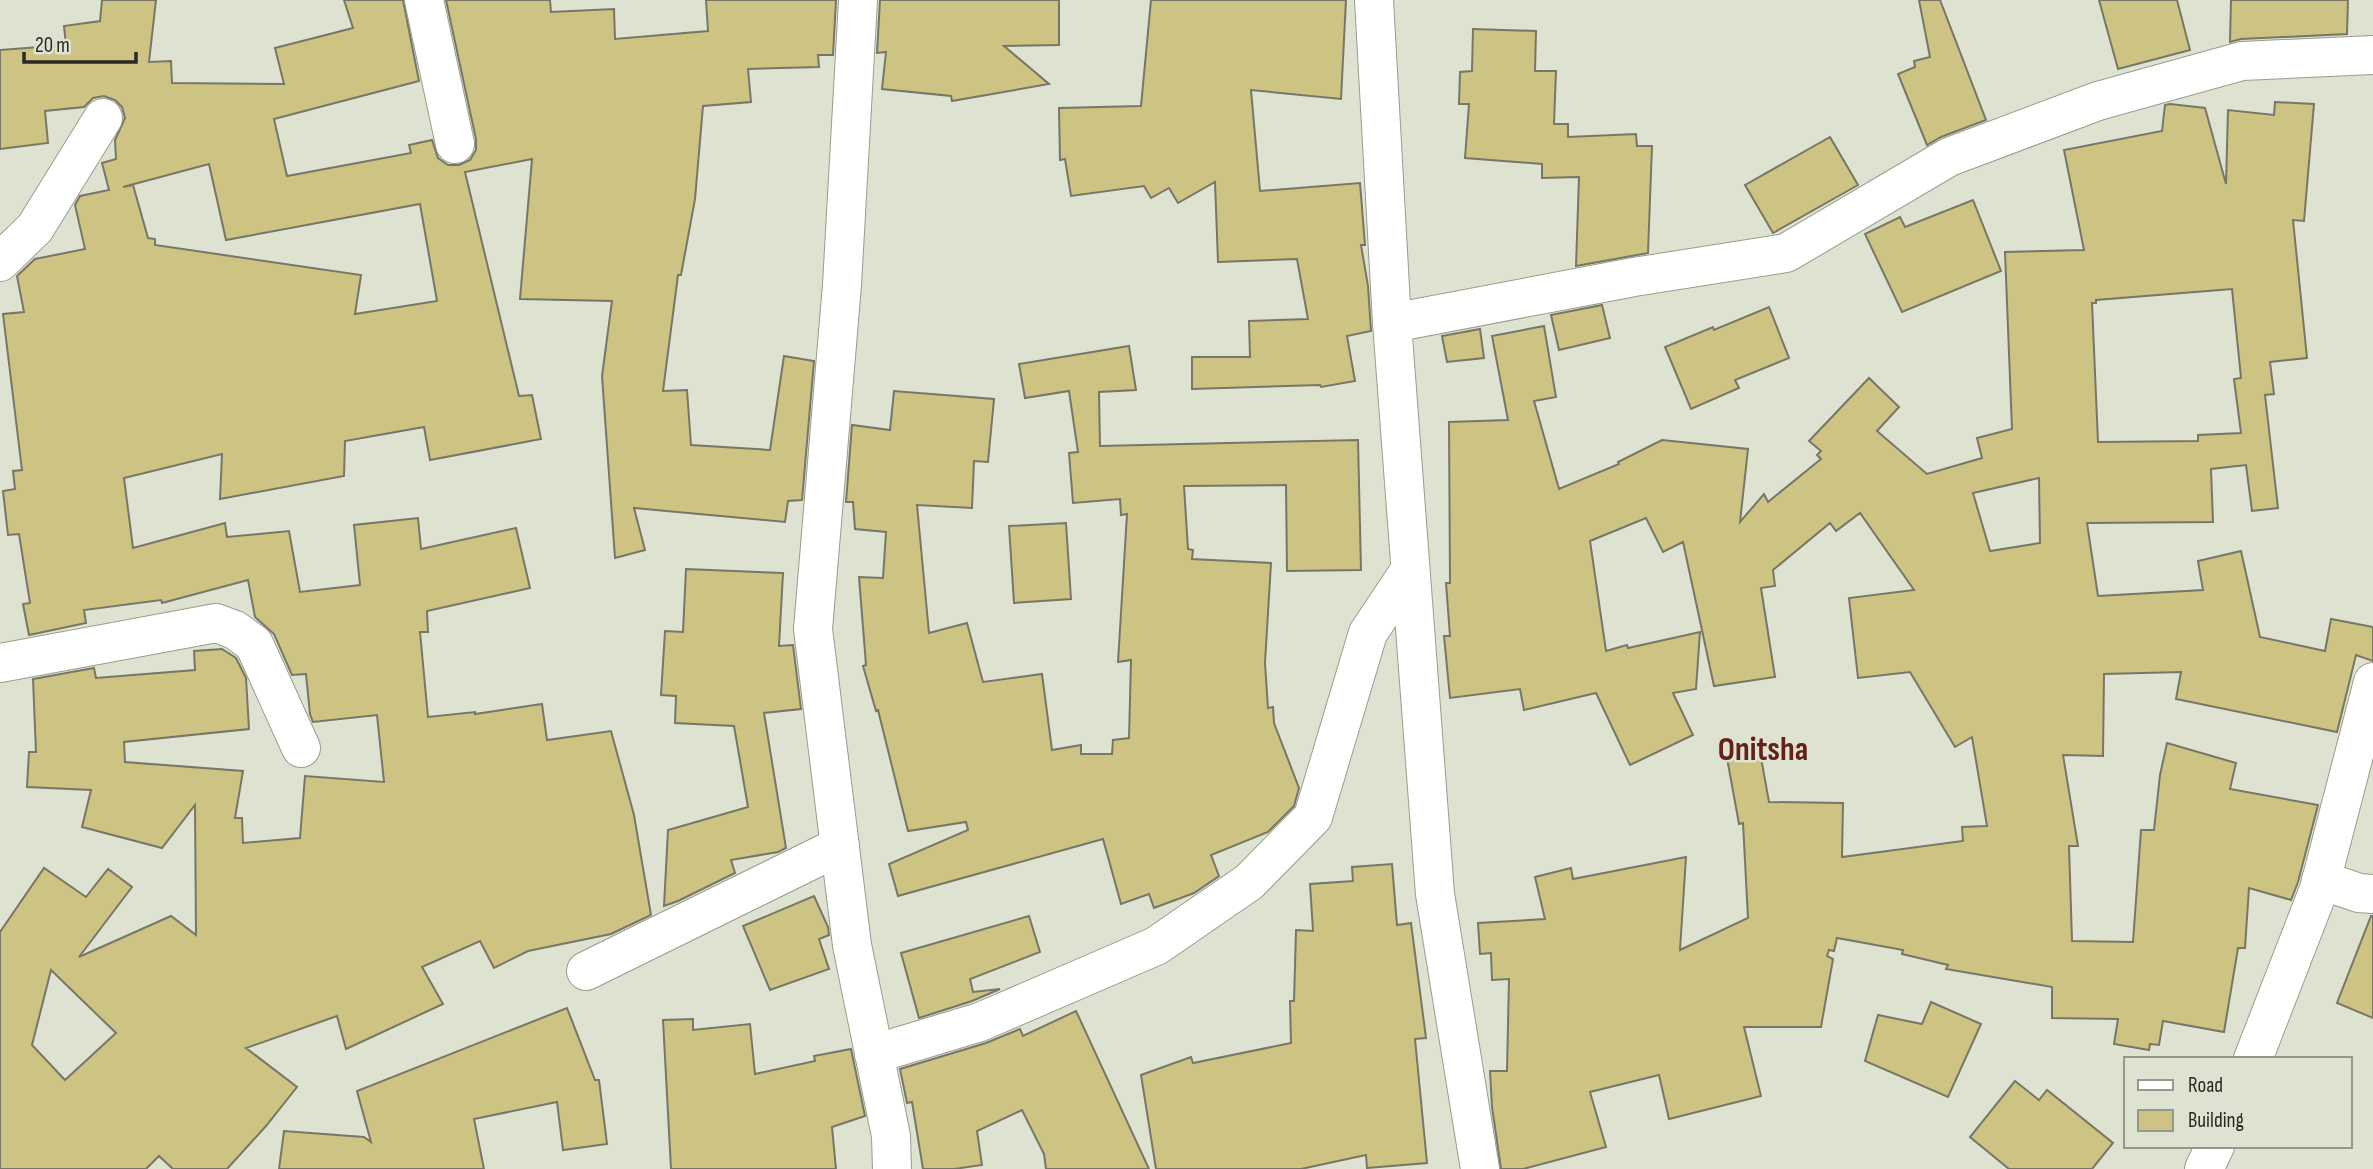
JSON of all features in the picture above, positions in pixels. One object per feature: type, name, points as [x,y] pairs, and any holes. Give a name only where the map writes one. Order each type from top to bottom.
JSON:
[{"type":"street","points":[[424,0],[455,145]]},
{"type":"street","points":[[858,0],[842,285],[813,629],[852,945],[891,1136],[892,1169]]},
{"type":"street","points":[[1374,0],[1392,323],[1435,894],[1480,1169]]},
{"type":"street","points":[[1392,323],[1634,277],[1786,253],[1949,157],[2098,100],[2242,61],[2373,55]]},
{"type":"street","points":[[0,262],[35,228],[103,118]]},
{"type":"street","points":[[874,1054],[980,1022],[1156,946],[1249,882],[1313,817],[1368,633],[1410,570]]},
{"type":"street","points":[[0,663],[216,623],[235,630],[254,644],[301,748]]},
{"type":"street","points":[[2254,1057],[2321,880],[2373,681]]},
{"type":"street","points":[[586,971],[840,846]]},
{"type":"street","points":[[2321,880],[2359,893],[2373,894]]},
{"type":"street","points":[[2204,1169],[2214,1148]]},
{"type":"building","points":[[102,0],[156,0],[149,62],[171,61],[172,83],[284,84],[275,48],[353,28],[344,0],[403,0],[419,81],[274,119],[287,176],[411,153],[409,145],[432,140],[438,158],[448,165],[459,165],[470,160],[476,150],[476,139],[446,0],[550,0],[551,12],[614,9],[615,39],[708,31],[706,0],[836,0],[833,55],[818,55],[819,67],[748,69],[751,102],[703,106],[695,199],[681,275],[678,275],[663,391],[687,390],[691,445],[770,450],[784,356],[814,361],[802,500],[788,501],[785,522],[634,508],[645,550],[615,558],[602,376],[612,301],[520,299],[532,159],[465,172],[519,396],[532,395],[541,439],[430,460],[424,427],[345,441],[344,476],[220,499],[222,454],[124,478],[133,548],[225,523],[227,537],[289,531],[300,592],[360,585],[354,525],[418,518],[421,549],[516,528],[530,588],[427,611],[428,632],[420,632],[428,717],[475,714],[542,704],[547,740],[611,731],[634,815],[651,915],[611,934],[528,951],[494,968],[480,941],[422,967],[443,1004],[346,1049],[337,1016],[246,1048],[297,1087],[227,1169],[173,1169],[159,1156],[146,1169],[0,1169],[0,932],[44,868],[86,897],[108,869],[132,887],[79,957],[171,916],[196,935],[195,805],[162,848],[82,827],[91,790],[27,787],[29,752],[36,752],[33,679],[94,668],[96,678],[195,670],[194,651],[222,649],[236,658],[246,678],[249,729],[124,742],[125,762],[243,771],[235,818],[242,818],[243,843],[300,838],[305,776],[384,782],[377,715],[313,722],[306,674],[292,675],[274,634],[255,617],[248,580],[162,603],[161,600],[84,610],[86,623],[29,635],[23,604],[30,603],[19,534],[8,535],[3,491],[15,489],[13,471],[22,470],[3,314],[24,312],[17,276],[35,259],[85,249],[75,205],[80,196],[109,190],[102,163],[116,159],[115,140],[125,118],[122,107],[115,100],[104,96],[93,98],[84,107],[45,111],[48,143],[0,149],[0,50],[66,45],[64,26],[100,21]],"holes":[[[209,164],[226,240],[420,204],[437,301],[355,314],[361,275],[155,245],[155,239],[148,238],[133,185],[123,187]],[[51,970],[116,1033],[65,1080],[32,1045]]]},
{"type":"building","points":[[880,0],[1059,0],[1059,45],[1004,46],[1049,84],[952,101],[951,96],[882,89],[886,52],[877,53]]},
{"type":"building","points":[[1151,0],[1346,0],[1341,99],[1251,90],[1260,191],[1360,183],[1365,245],[1361,245],[1368,286],[1371,331],[1347,336],[1355,381],[1321,387],[1192,389],[1192,357],[1250,357],[1249,321],[1308,319],[1297,259],[1218,262],[1215,182],[1178,203],[1169,188],[1151,198],[1144,186],[1071,196],[1065,159],[1060,160],[1059,108],[1141,106]]},
{"type":"building","points":[[1919,0],[1940,0],[1986,120],[1927,145],[1898,74],[1915,67],[1914,61],[1930,57]]},
{"type":"building","points":[[2099,0],[2177,0],[2190,50],[2118,69]]},
{"type":"building","points":[[2231,0],[2348,0],[2347,34],[2241,39],[2230,42]]},
{"type":"building","points":[[1473,29],[1536,31],[1535,71],[1556,71],[1554,124],[1568,124],[1568,137],[1636,134],[1637,146],[1652,146],[1648,253],[1576,266],[1579,177],[1542,178],[1542,164],[1465,158],[1469,104],[1459,104],[1460,72],[1472,71]]},
{"type":"building","points":[[2275,102],[2314,104],[2304,221],[2293,220],[2307,358],[2270,362],[2274,394],[2265,395],[2278,508],[2252,511],[2246,465],[2211,469],[2213,522],[2087,523],[2098,596],[2203,590],[2198,561],[2241,551],[2260,637],[2325,651],[2331,619],[2373,627],[2373,661],[2356,655],[2337,732],[2176,699],[2181,672],[2104,674],[2103,756],[2063,755],[2078,846],[2069,846],[2072,941],[2133,942],[2141,830],[2154,830],[2160,775],[2167,743],[2236,763],[2230,789],[2318,805],[2291,900],[2249,888],[2245,948],[2238,948],[2224,1032],[2163,1021],[2159,1045],[2150,1044],[2149,1050],[2114,1044],[2118,1019],[2052,1018],[2052,987],[1946,969],[1948,965],[1902,954],[1903,950],[1837,938],[1834,951],[1829,950],[1827,956],[1833,959],[1821,1027],[1744,1027],[1761,1096],[1669,1119],[1659,1075],[1590,1092],[1606,1147],[1523,1169],[1501,1169],[1490,1071],[1507,1071],[1509,979],[1492,980],[1491,953],[1480,954],[1478,923],[1545,919],[1535,877],[1571,868],[1573,879],[1686,857],[1680,950],[1748,918],[1743,823],[1739,824],[1727,758],[1760,752],[1769,802],[1843,803],[1842,857],[1963,841],[1962,827],[1987,826],[1972,737],[1955,747],[1910,672],[1858,678],[1849,598],[1914,590],[1860,513],[1836,531],[1830,523],[1773,570],[1775,586],[1761,588],[1775,677],[1714,686],[1683,542],[1663,552],[1646,518],[1590,541],[1606,651],[1700,632],[1696,689],[1673,693],[1693,735],[1630,765],[1596,693],[1524,710],[1520,689],[1450,698],[1444,636],[1450,636],[1446,583],[1450,583],[1449,422],[1508,420],[1492,336],[1544,326],[1556,397],[1534,401],[1559,489],[1619,464],[1618,462],[1662,440],[1748,449],[1740,522],[1764,494],[1768,502],[1821,459],[1817,455],[1821,451],[1809,441],[1869,378],[1899,407],[1877,431],[1927,474],[1982,458],[1977,438],[2012,429],[2005,252],[2084,250],[2064,150],[2162,131],[2165,105],[2205,108],[2226,184],[2228,110],[2274,115]],"holes":[[[2232,289],[2241,378],[2234,379],[2241,433],[2198,435],[2198,441],[2098,442],[2092,303],[2096,303],[2096,300]],[[2039,478],[2040,543],[1990,551],[1973,493]]]},
{"type":"building","points":[[1830,137],[1858,185],[1773,233],[1745,185]]},
{"type":"building","points":[[1973,200],[2001,271],[1902,312],[1865,234],[1900,217],[1905,227]]},
{"type":"building","points":[[1602,305],[1610,338],[1559,350],[1551,315]]},
{"type":"building","points":[[1769,307],[1789,358],[1735,380],[1739,388],[1691,409],[1665,347]]},
{"type":"building","points":[[1480,329],[1484,358],[1447,362],[1442,336]]},
{"type":"building","points":[[1129,346],[1136,390],[1099,392],[1100,446],[1358,440],[1361,570],[1287,571],[1286,485],[1184,486],[1188,549],[1193,550],[1192,559],[1271,563],[1265,663],[1268,708],[1273,707],[1274,723],[1299,788],[1294,806],[1268,832],[1211,855],[1219,876],[1194,893],[1154,908],[1149,894],[1121,904],[1103,839],[898,896],[889,864],[968,830],[966,822],[908,831],[878,710],[876,711],[863,666],[866,665],[859,577],[883,578],[886,532],[855,529],[853,502],[846,502],[852,425],[890,430],[894,391],[994,399],[988,462],[974,461],[972,508],[917,505],[929,633],[967,623],[983,682],[1042,674],[1052,750],[1081,745],[1081,754],[1112,754],[1113,740],[1129,738],[1131,660],[1118,662],[1127,514],[1121,515],[1120,499],[1073,503],[1069,453],[1078,452],[1069,391],[1025,398],[1019,364]]},
{"type":"building","points":[[1066,523],[1071,599],[1014,603],[1009,526]]},
{"type":"building","points":[[686,569],[783,573],[779,646],[793,645],[801,709],[764,713],[786,848],[778,852],[731,860],[735,873],[664,906],[668,830],[748,807],[734,726],[675,723],[676,696],[661,695],[665,631],[683,632]]},
{"type":"building","points":[[1392,864],[1397,925],[1411,923],[1426,1038],[1415,1039],[1427,1163],[1367,1168],[1366,1155],[1301,1169],[1156,1169],[1141,1075],[1191,1057],[1193,1063],[1291,1043],[1290,1001],[1294,1001],[1296,930],[1313,931],[1310,884],[1353,881],[1352,867]]},
{"type":"building","points":[[814,896],[828,927],[829,935],[819,939],[829,969],[770,990],[743,926]]},
{"type":"building","points":[[1029,916],[1040,952],[970,979],[973,992],[1000,989],[919,1018],[901,953]]},
{"type":"building","points":[[2373,916],[2373,1018],[2337,1003]]},
{"type":"building","points":[[1931,1002],[1981,1024],[1948,1097],[1865,1061],[1878,1015],[1922,1024]]},
{"type":"building","points":[[567,1008],[595,1080],[599,1080],[607,1144],[563,1150],[557,1102],[474,1119],[484,1169],[279,1169],[284,1131],[364,1137],[371,1142],[357,1091]]},
{"type":"building","points":[[1076,1011],[1149,1169],[1046,1169],[1044,1154],[1022,1110],[977,1131],[982,1165],[923,1169],[912,1102],[907,1103],[900,1069],[986,1043],[1020,1029],[1023,1036]]},
{"type":"building","points":[[693,1019],[693,1030],[750,1024],[755,1074],[815,1061],[814,1056],[851,1049],[865,1116],[832,1127],[836,1169],[671,1169],[663,1020]]},
{"type":"building","points":[[2015,1081],[2039,1100],[2047,1090],[2113,1143],[2092,1169],[2009,1169],[1970,1137]]},
{"type":"district","name":"Onitsha","points":[[1763,750]]}]
